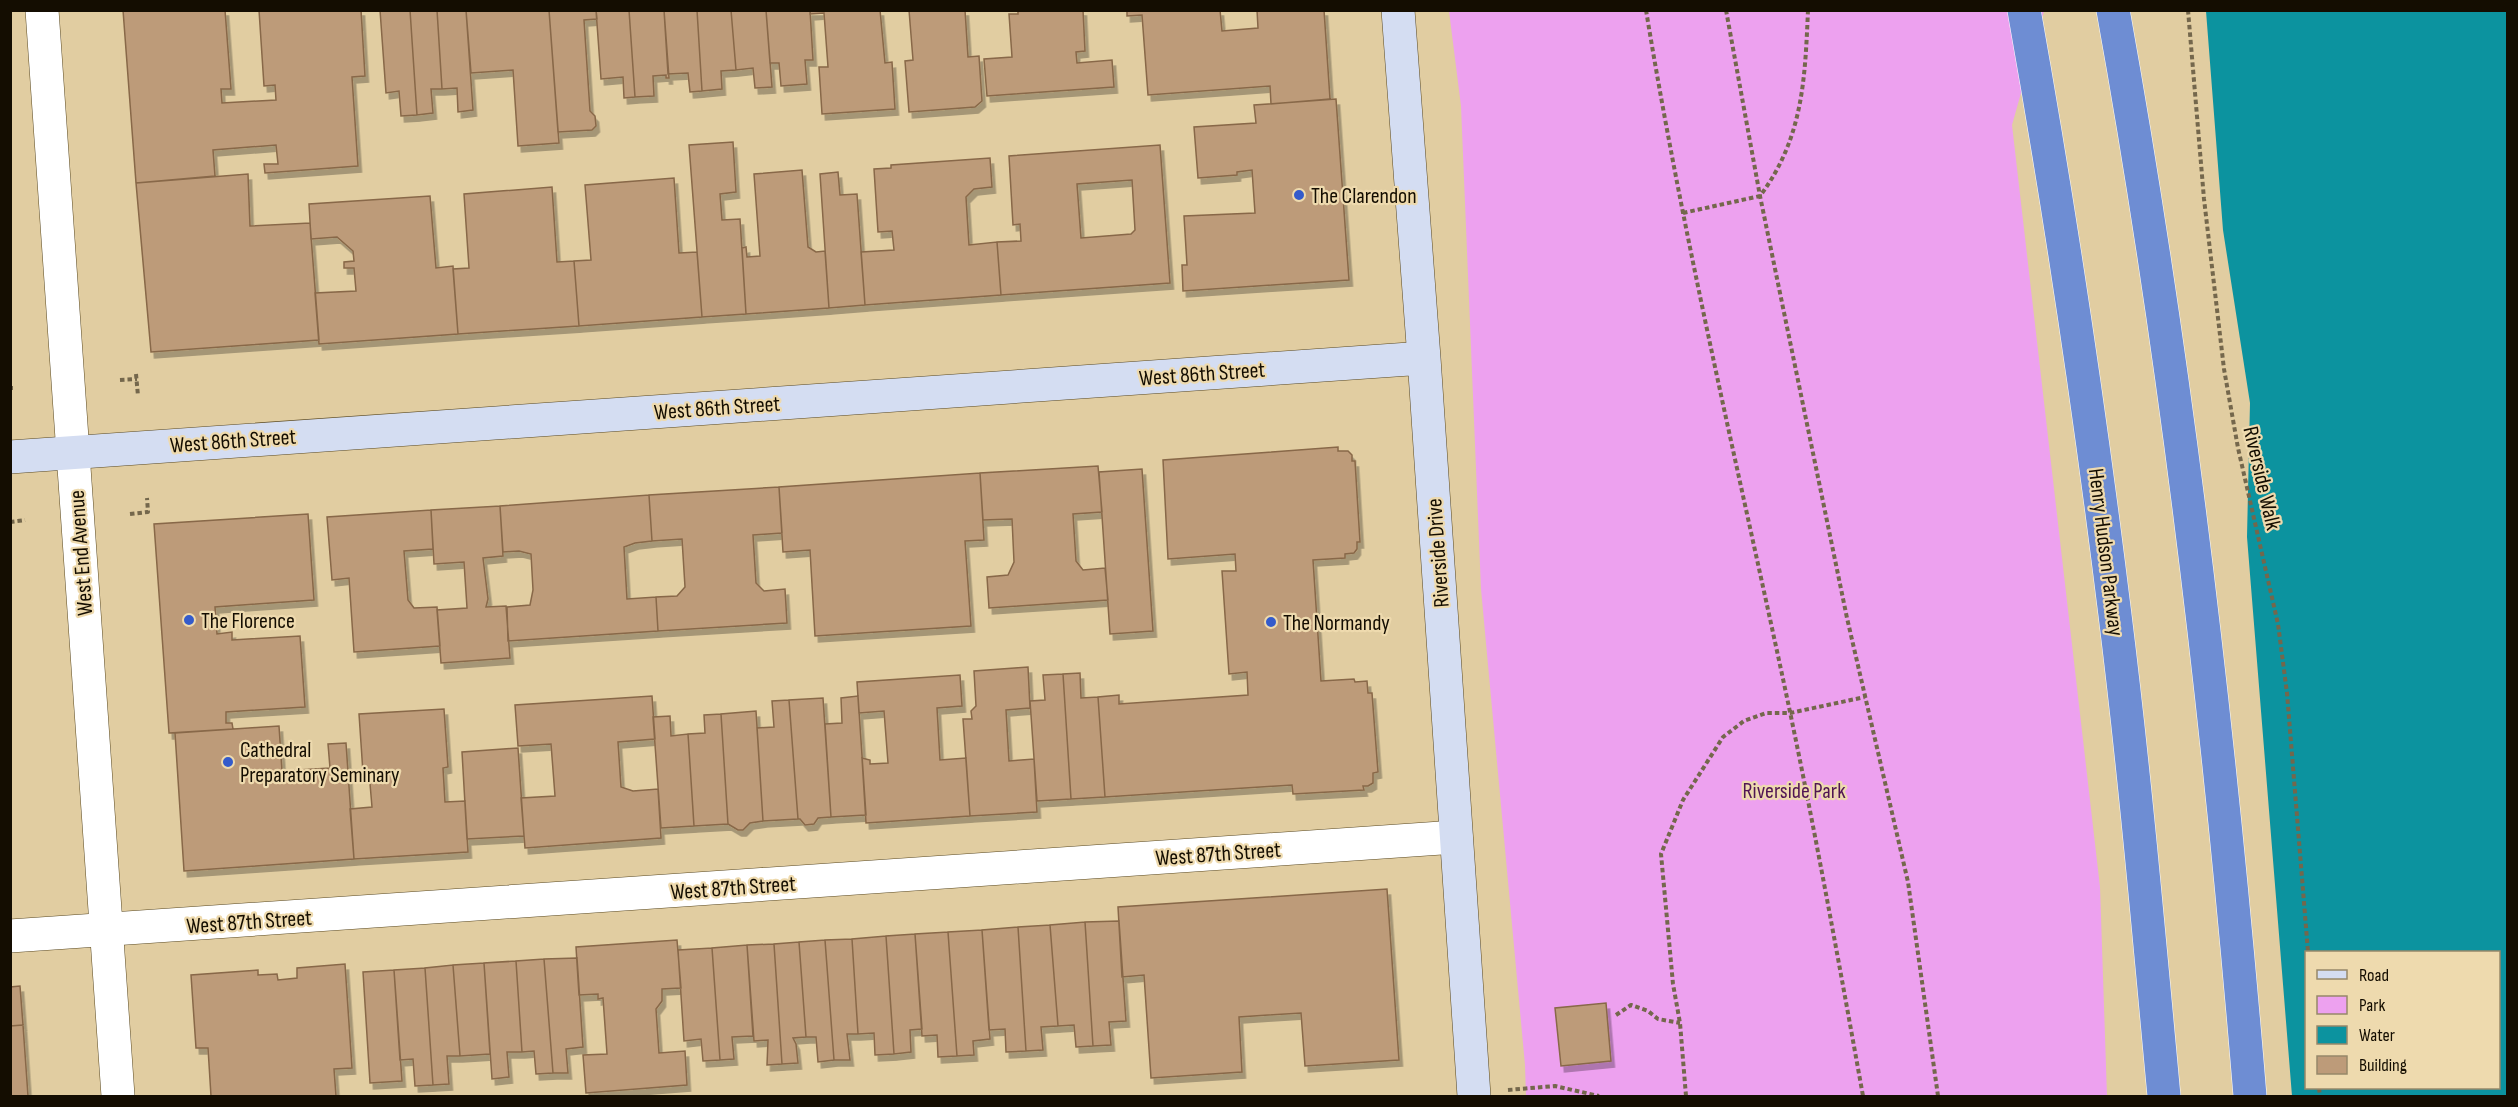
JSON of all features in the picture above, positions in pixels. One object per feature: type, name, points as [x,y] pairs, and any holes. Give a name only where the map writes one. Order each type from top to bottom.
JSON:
[{"type":"highway","name":"Henry Hudson Parkway","points":[[2024,10],[2076,323],[2099,489],[2135,790],[2164,1096]]},
{"type":"highway","points":[[2113,10],[2158,288],[2195,555],[2224,813],[2250,1096]]},
{"type":"main road","name":"Riverside Drive","points":[[1398,10],[1474,1095]]},
{"type":"main road","name":"West 86th Street","points":[[10,456],[1424,358]]},
{"type":"street","name":"West End Avenue","points":[[42,10],[118,1096]]},
{"type":"street","name":"West 87th Street","points":[[10,936],[1456,837]]},
{"type":"path","points":[[1646,10],[1665,130],[1736,471],[1820,855],[1863,1096]]},
{"type":"path","points":[[1726,10],[1760,196],[1865,697],[1908,882],[1938,1096]]},
{"type":"path","points":[[1683,213],[1760,196],[1774,177],[1792,138],[1800,111],[1808,10]]},
{"type":"path","name":"Riverside Walk","points":[[2188,10],[2204,199],[2224,369],[2248,495],[2264,554],[2278,624],[2287,693],[2308,951]]},
{"type":"path","points":[[120,380],[136,377],[138,396]]},
{"type":"path","points":[[130,514],[148,512],[147,498]]},
{"type":"path","points":[[10,522],[25,520]]},
{"type":"path","points":[[1686,1096],[1661,854],[1683,800],[1723,737],[1744,721],[1766,713],[1790,713],[1865,697]]},
{"type":"path","points":[[1616,1016],[1631,1005],[1648,1011],[1658,1019],[1680,1023]]},
{"type":"path","points":[[1474,1095],[1555,1086],[1599,1096]]},
{"type":"green space","name":"Riverside Park","points":[[1449,11],[2044,11],[2012,125],[2100,887],[2107,1096],[1526,1096],[1481,589],[1461,106]]},
{"type":"water","points":[[2206,11],[2507,11],[2507,1096],[2292,1096],[2247,537],[2250,403],[2223,230]]},
{"type":"building","points":[[123,10],[225,10],[231,89],[221,89],[222,103],[276,100],[275,85],[264,86],[259,10],[361,10],[365,76],[352,77],[358,166],[265,173],[264,164],[278,164],[276,145],[213,150],[215,176],[136,183]]},
{"type":"building","points":[[380,10],[410,10],[417,115],[401,116],[399,91],[386,93]]},
{"type":"building","points":[[410,10],[437,10],[442,89],[431,89],[433,113],[417,115]]},
{"type":"building","points":[[437,10],[466,10],[473,110],[458,112],[457,88],[442,89]]},
{"type":"building","points":[[466,10],[549,10],[559,143],[518,146],[513,70],[471,73]]},
{"type":"building","points":[[549,10],[596,10],[597,19],[584,20],[590,111],[595,116],[596,126],[592,130],[558,132]]},
{"type":"building","points":[[596,10],[629,10],[635,97],[624,98],[623,77],[601,79]]},
{"type":"building","points":[[629,10],[664,10],[669,78],[666,78],[666,75],[653,76],[654,96],[635,97]]},
{"type":"building","points":[[664,10],[697,10],[702,91],[690,92],[688,73],[668,74]]},
{"type":"building","points":[[697,10],[731,10],[736,70],[721,71],[722,89],[702,91]]},
{"type":"building","points":[[731,10],[766,10],[772,87],[755,88],[753,68],[736,70]]},
{"type":"building","points":[[766,10],[810,10],[813,60],[805,60],[807,84],[781,86],[779,63],[770,63]]},
{"type":"building","points":[[810,10],[880,10],[885,63],[892,62],[895,109],[822,114],[819,67],[828,67],[824,13],[810,14]]},
{"type":"building","points":[[909,10],[965,10],[968,57],[979,56],[982,101],[975,107],[909,112],[905,61],[913,60]]},
{"type":"building","points":[[1018,10],[1083,10],[1085,51],[1076,52],[1077,63],[1112,60],[1114,87],[987,96],[984,59],[1012,57],[1009,14],[1018,14]]},
{"type":"building","points":[[1127,10],[1220,10],[1222,31],[1258,28],[1257,10],[1324,10],[1330,99],[1271,104],[1270,86],[1148,95],[1142,15],[1127,16]]},
{"type":"building","name":"The Clarendon","points":[[1336,99],[1349,280],[1183,291],[1182,265],[1187,265],[1184,216],[1255,213],[1252,170],[1237,172],[1237,175],[1198,178],[1194,127],[1256,123],[1254,105]]},
{"type":"building","points":[[733,142],[736,192],[720,194],[722,220],[740,219],[746,314],[702,317],[689,145]]},
{"type":"building","points":[[1160,145],[1170,283],[1001,295],[997,242],[1021,241],[1020,224],[1013,225],[1009,156]],"holes":[[[1132,180],[1135,230],[1131,234],[1081,238],[1077,184]]]},
{"type":"building","points":[[990,158],[992,187],[974,189],[966,197],[969,245],[997,242],[1001,295],[865,305],[861,252],[894,250],[892,231],[878,232],[874,169],[891,168],[891,165]]},
{"type":"building","points":[[802,170],[808,247],[816,252],[825,251],[829,308],[746,314],[742,248],[746,247],[747,257],[760,256],[754,174]]},
{"type":"building","points":[[838,172],[840,195],[857,194],[865,305],[829,308],[820,174]]},
{"type":"building","points":[[248,174],[250,226],[310,223],[319,340],[151,352],[136,183]]},
{"type":"building","points":[[674,178],[679,253],[697,252],[702,317],[579,326],[574,261],[591,260],[585,185]]},
{"type":"building","points":[[552,187],[557,262],[574,261],[579,326],[458,334],[453,269],[469,268],[464,194]]},
{"type":"building","points":[[430,196],[436,268],[453,266],[458,334],[319,344],[315,293],[356,291],[354,268],[344,268],[344,262],[354,261],[353,251],[337,237],[311,239],[309,204]]},
{"type":"building","name":"The Normandy","points":[[1338,447],[1338,451],[1348,451],[1352,455],[1352,461],[1355,461],[1360,542],[1357,542],[1357,549],[1354,553],[1345,554],[1345,558],[1313,560],[1321,681],[1354,679],[1355,682],[1367,681],[1368,693],[1372,693],[1378,772],[1373,773],[1373,783],[1363,786],[1364,790],[1293,794],[1292,785],[1105,797],[1098,697],[1119,695],[1119,704],[1248,695],[1247,672],[1229,674],[1222,571],[1236,571],[1235,554],[1168,559],[1163,460]]},
{"type":"building","points":[[1098,466],[1102,512],[1073,514],[1076,561],[1083,570],[1105,568],[1108,600],[989,608],[987,577],[1008,575],[1014,562],[1012,519],[983,520],[980,473]]},
{"type":"building","points":[[1142,469],[1153,631],[1110,634],[1099,472]]},
{"type":"building","points":[[980,473],[984,540],[965,541],[971,626],[815,636],[810,550],[783,552],[779,487]]},
{"type":"building","points":[[779,487],[782,533],[753,535],[756,583],[764,591],[785,589],[787,623],[658,631],[656,597],[677,596],[685,587],[682,539],[652,541],[649,495]]},
{"type":"building","points":[[649,495],[652,541],[624,547],[627,599],[656,597],[658,631],[508,641],[507,607],[530,605],[533,590],[531,554],[519,551],[503,552],[500,506]]},
{"type":"building","points":[[500,506],[503,556],[483,558],[488,599],[486,607],[506,606],[510,658],[441,663],[437,610],[467,608],[464,562],[434,564],[431,510]]},
{"type":"building","points":[[431,510],[433,549],[404,551],[408,600],[414,608],[437,607],[440,646],[354,652],[349,578],[332,580],[327,517]]},
{"type":"building","name":"The Florence","points":[[308,514],[314,600],[215,607],[217,634],[232,632],[232,640],[300,636],[305,707],[226,712],[226,723],[232,723],[233,729],[169,733],[154,524]]},
{"type":"building","points":[[1028,667],[1030,708],[1006,710],[1009,761],[1034,759],[1037,812],[970,816],[963,719],[972,719],[971,711],[976,706],[974,671]]},
{"type":"building","points":[[1080,673],[1081,698],[1098,697],[1105,797],[1071,799],[1063,674]]},
{"type":"building","points":[[1063,674],[1071,799],[1037,801],[1030,701],[1045,700],[1043,675]]},
{"type":"building","points":[[960,675],[962,706],[937,708],[940,760],[966,758],[970,816],[866,823],[862,758],[870,760],[870,764],[888,763],[884,711],[859,713],[857,682]]},
{"type":"building","points":[[652,696],[655,739],[618,742],[621,787],[633,791],[658,789],[661,838],[525,848],[521,798],[555,796],[551,744],[518,746],[515,705]]},
{"type":"building","points":[[858,696],[866,815],[831,817],[825,724],[842,723],[841,698]]},
{"type":"building","points":[[823,698],[831,817],[818,818],[814,824],[805,825],[798,819],[789,700]]},
{"type":"building","points":[[789,700],[798,819],[763,821],[757,728],[774,727],[772,701]]},
{"type":"building","points":[[444,709],[448,767],[443,768],[445,802],[465,801],[468,852],[354,859],[350,809],[372,807],[369,772],[363,773],[359,714]]},
{"type":"building","points":[[756,711],[763,821],[750,823],[743,830],[738,830],[728,824],[721,714]]},
{"type":"building","points":[[721,714],[728,824],[694,826],[688,734],[705,733],[704,715]]},
{"type":"building","points":[[670,716],[671,736],[688,734],[694,826],[661,828],[653,717]]},
{"type":"building","points":[[279,726],[282,771],[330,768],[328,744],[346,743],[354,859],[184,871],[175,733]]},
{"type":"building","points":[[518,748],[524,836],[467,839],[462,752]]},
{"type":"building","points":[[1387,889],[1399,1060],[1305,1066],[1301,1013],[1239,1017],[1242,1072],[1151,1078],[1144,975],[1122,977],[1118,907]]},
{"type":"building","points":[[1119,921],[1126,1021],[1109,1022],[1111,1045],[1093,1046],[1085,922]]},
{"type":"building","points":[[1085,922],[1093,1046],[1076,1047],[1074,1025],[1058,1026],[1050,925]]},
{"type":"building","points":[[1050,925],[1058,1026],[1041,1027],[1043,1050],[1026,1051],[1018,927]]},
{"type":"building","points":[[1018,927],[1026,1051],[1006,1052],[1005,1029],[989,1030],[982,930]]},
{"type":"building","points":[[982,930],[990,1039],[973,1041],[974,1055],[957,1056],[948,932]]},
{"type":"building","points":[[948,932],[957,1056],[938,1057],[937,1035],[922,1036],[915,934]]},
{"type":"building","points":[[915,934],[922,1029],[910,1030],[911,1052],[894,1054],[886,936]]},
{"type":"building","points":[[886,936],[894,1054],[875,1055],[874,1033],[858,1034],[852,939]]},
{"type":"building","points":[[852,939],[858,1034],[847,1034],[850,1060],[834,1060],[825,940]]},
{"type":"building","points":[[677,940],[681,988],[662,989],[662,1001],[656,1009],[659,1053],[685,1051],[687,1085],[586,1093],[583,1055],[607,1054],[603,998],[598,999],[598,994],[579,995],[576,947]]},
{"type":"building","points":[[825,940],[834,1060],[818,1062],[816,1037],[806,1037],[799,942]]},
{"type":"building","points":[[799,942],[806,1037],[793,1038],[798,1063],[782,1064],[774,944]]},
{"type":"building","points":[[774,944],[782,1064],[767,1065],[768,1040],[754,1041],[747,945]]},
{"type":"building","points":[[747,945],[753,1036],[732,1037],[734,1059],[720,1060],[712,948]]},
{"type":"building","points":[[712,948],[720,1060],[703,1061],[701,1039],[684,1041],[678,950]]},
{"type":"building","points":[[577,958],[583,1047],[566,1049],[568,1073],[553,1073],[544,959]]},
{"type":"building","points":[[544,959],[553,1073],[536,1074],[534,1051],[522,1052],[516,961]]},
{"type":"building","points":[[516,961],[522,1052],[507,1052],[509,1077],[492,1079],[484,963]]},
{"type":"building","points":[[484,963],[490,1054],[460,1056],[453,965]]},
{"type":"building","points":[[345,964],[352,1068],[334,1069],[336,1096],[211,1096],[208,1048],[196,1048],[191,975],[258,970],[258,975],[277,974],[278,980],[297,978],[297,968]]},
{"type":"building","points":[[453,965],[460,1056],[447,1056],[449,1084],[433,1085],[425,968]]},
{"type":"building","points":[[425,968],[433,1085],[415,1086],[413,1059],[400,1060],[394,970]]},
{"type":"building","points":[[394,970],[402,1081],[370,1083],[363,972]]},
{"type":"building","points":[[20,986],[23,1025],[10,1026],[10,987]]},
{"type":"building","points":[[1606,1003],[1611,1061],[1561,1066],[1555,1008]]},
{"type":"building","points":[[23,1025],[28,1096],[10,1096],[10,1026]]},
{"type":"place","name":"The Clarendon","points":[[1299,195]]},
{"type":"place","name":"The Florence","points":[[189,620]]},
{"type":"place","name":"The Normandy","points":[[1271,622]]},
{"type":"place","name":"Cathedral Preparatory Seminary","points":[[228,762]]}]
